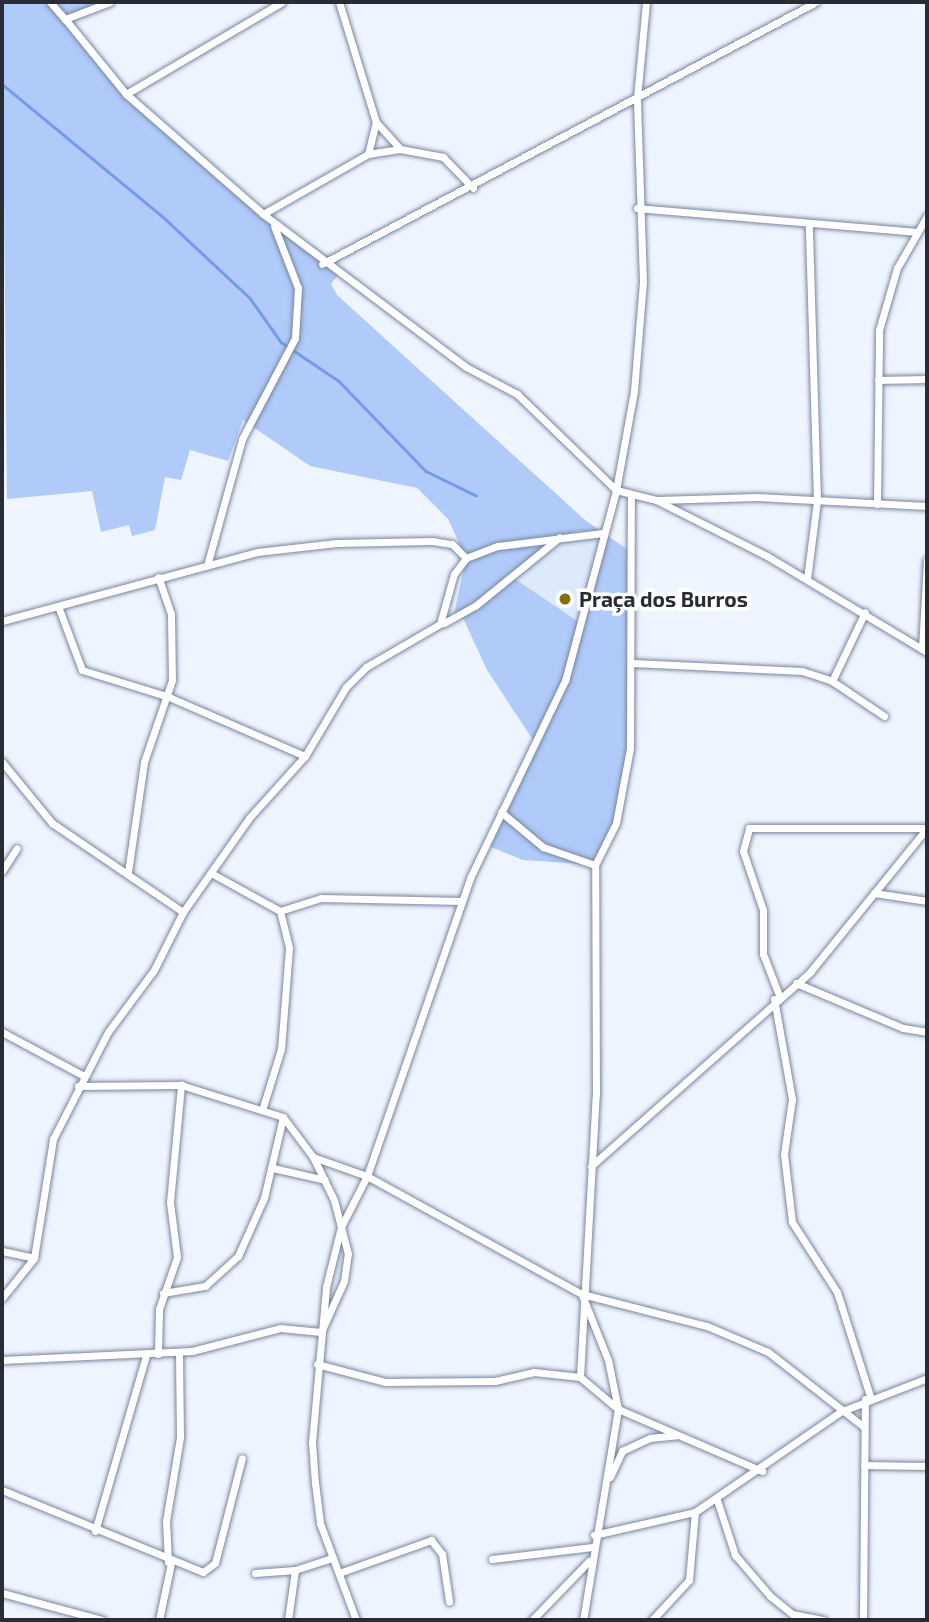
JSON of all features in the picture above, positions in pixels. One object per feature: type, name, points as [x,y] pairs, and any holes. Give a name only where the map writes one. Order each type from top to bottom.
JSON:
[{"type":"street","points":[[50,2],[126,94],[271,221],[322,264],[466,367],[517,394],[616,490],[656,500],[817,501],[927,506]]},
{"type":"street","points":[[65,19],[110,2]]},
{"type":"street","points":[[126,94],[282,2]]},
{"type":"street","points":[[339,2],[376,122],[400,149]]},
{"type":"street","points":[[356,1620],[333,1558],[315,1484],[317,1364],[321,1332],[341,1227],[367,1176],[463,901],[501,812],[565,681],[616,490],[634,391],[643,282],[637,208],[637,97],[646,2]]},
{"type":"street","points":[[322,264],[473,188],[817,2]]},
{"type":"street","points":[[368,154],[376,122]]},
{"type":"street","points":[[263,214],[368,154],[400,149],[443,157],[473,188]]},
{"type":"street","points":[[637,208],[917,232]]},
{"type":"street","points":[[877,504],[878,380],[886,295],[927,216]]},
{"type":"street","points":[[208,562],[249,420],[295,338],[298,288],[291,257],[271,221]]},
{"type":"street","points":[[807,579],[817,501],[809,224]]},
{"type":"street","points":[[878,380],[927,379]]},
{"type":"street","points":[[580,1377],[599,957],[595,865],[616,823],[630,748],[633,663],[631,495]]},
{"type":"street","points":[[656,500],[807,579],[925,650]]},
{"type":"street","points":[[440,624],[454,573],[466,558],[562,535],[603,533]]},
{"type":"street","points":[[2,1298],[34,1258],[44,1165],[78,1086],[183,912],[305,756],[334,704],[366,667],[475,606],[562,535]]},
{"type":"street","points":[[2,621],[208,562],[379,541],[452,544],[466,558]]},
{"type":"street","points":[[925,650],[927,560]]},
{"type":"street","points":[[128,873],[144,762],[169,697],[171,614],[158,577]]},
{"type":"street","points":[[58,606],[82,670],[169,697],[305,756]]},
{"type":"street","points":[[832,681],[864,612]]},
{"type":"street","points":[[633,663],[745,663],[832,681],[884,716]]},
{"type":"street","points":[[2,762],[52,823],[183,912]]},
{"type":"street","points":[[501,812],[543,847],[595,865]]},
{"type":"street","points":[[863,1620],[864,1427],[867,1397],[837,1292],[792,1222],[784,1154],[792,1099],[776,997],[763,954],[763,910],[743,851],[749,828],[927,828]]},
{"type":"street","points":[[591,1166],[776,997],[796,983],[927,828]]},
{"type":"street","points":[[2,871],[17,848]]},
{"type":"street","points":[[211,873],[280,911],[321,898],[463,901]]},
{"type":"street","points":[[874,892],[927,901]]},
{"type":"street","points":[[263,1107],[281,1049],[288,986],[289,948],[280,911]]},
{"type":"street","points":[[796,983],[927,1032]]},
{"type":"street","points":[[2,1032],[84,1076]]},
{"type":"street","points":[[158,1354],[163,1293],[177,1257],[170,1189],[181,1085]]},
{"type":"street","points":[[78,1086],[181,1085],[263,1107],[283,1117],[313,1157],[325,1180],[348,1254],[344,1281],[321,1332]]},
{"type":"street","points":[[163,1293],[199,1289],[229,1268],[245,1244],[273,1168],[283,1117]]},
{"type":"street","points":[[280,1143],[293,1129]]},
{"type":"street","points":[[313,1157],[367,1176],[582,1294],[707,1326],[768,1352],[840,1412],[864,1427]]},
{"type":"street","points":[[273,1168],[325,1180]]},
{"type":"street","points":[[2,1251],[34,1258]]},
{"type":"street","points":[[582,1294],[608,1360],[618,1409],[609,1479],[589,1560],[583,1620]]},
{"type":"street","points":[[2,1360],[158,1354],[179,1352],[280,1328],[321,1332]]},
{"type":"street","points":[[159,1620],[169,1563],[166,1521],[180,1437],[179,1352]]},
{"type":"street","points":[[95,1531],[146,1355]]},
{"type":"street","points":[[317,1364],[385,1382],[495,1381],[534,1372],[580,1377],[618,1409],[762,1471]]},
{"type":"street","points":[[594,1535],[695,1513],[762,1471],[840,1412],[867,1397],[927,1378]]},
{"type":"street","points":[[609,1479],[622,1451],[650,1438],[677,1435]]},
{"type":"street","points":[[2,1490],[169,1563],[204,1572],[215,1563],[242,1458]]},
{"type":"street","points":[[864,1465],[927,1465]]},
{"type":"street","points":[[717,1500],[735,1555],[770,1596],[792,1614],[823,1620]]},
{"type":"street","points":[[652,1620],[689,1580],[695,1513]]},
{"type":"street","points":[[340,1573],[431,1541],[442,1554],[449,1601]]},
{"type":"street","points":[[492,1559],[592,1547]]},
{"type":"street","points":[[255,1573],[295,1570],[333,1558]]},
{"type":"street","points":[[532,1620],[589,1560]]},
{"type":"street","points":[[288,1620],[295,1570]]},
{"type":"street","points":[[2,1593],[102,1620]]},
{"type":"shaded area","points":[[2,2],[110,2],[66,19],[126,94],[338,275],[331,284],[337,295],[585,520],[631,552],[630,748],[616,823],[595,865],[523,860],[486,845],[535,743],[487,670],[464,620],[454,614],[466,558],[448,519],[417,488],[310,466],[243,420],[228,461],[190,450],[181,480],[165,477],[155,530],[132,536],[129,525],[101,532],[92,491],[7,499]],"holes":[[[580,531],[602,533],[579,622],[509,575],[562,535]]]},
{"type":"shaded area","name":"Praça dos Burros","points":[[580,531],[603,533],[580,622],[508,575],[562,535]]},
{"type":"waterway","points":[[2,84],[161,215],[250,298],[281,342],[339,381],[426,471],[475,495]]},
{"type":"place","name":"Praça dos Burros","points":[[565,599]]}]
